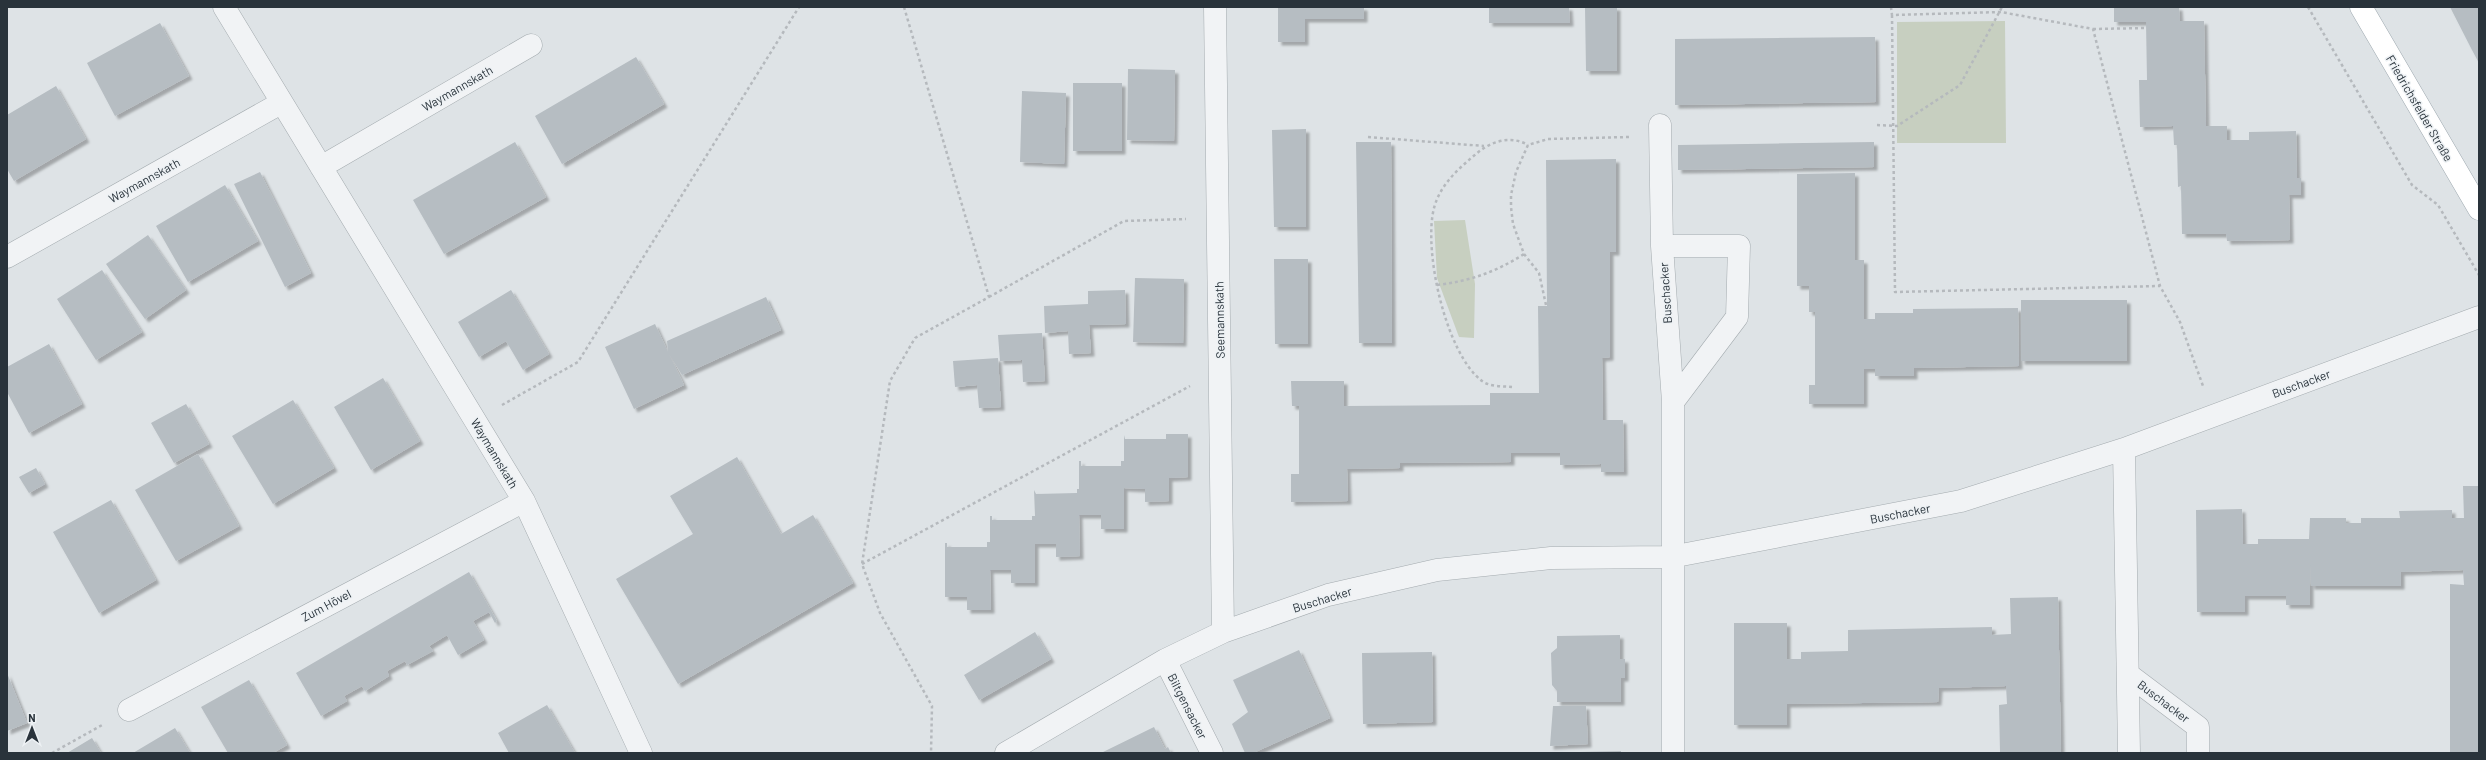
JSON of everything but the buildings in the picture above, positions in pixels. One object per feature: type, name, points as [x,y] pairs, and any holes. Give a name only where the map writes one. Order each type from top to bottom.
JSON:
[{"type":"main road","name":"Friedrichsfelder Straße","points":[[2361,7],[2479,209]]},
{"type":"street","name":"Waymannskath","points":[[224,7],[476,419],[524,501],[642,753]]},
{"type":"street","name":"Seemannskath","points":[[1215,7],[1223,632]]},
{"type":"street","name":"Waymannskath","points":[[321,167],[531,45]]},
{"type":"street","name":"Waymannskath","points":[[7,257],[282,103]]},
{"type":"street","name":"Buschacker","points":[[1660,131],[1662,246],[1673,402],[1671,557],[1673,753]]},
{"type":"street","points":[[1662,246],[1739,246],[1737,317],[1673,402]]},
{"type":"street","name":"Buschacker","points":[[1006,753],[1165,660],[1223,632],[1328,595],[1437,570],[1551,558],[1671,557],[1961,501],[2124,449],[2479,318]]},
{"type":"street","name":"Buschacker","points":[[2124,449],[2129,753]]},
{"type":"street","name":"Zum Hövel","points":[[129,710],[524,501]]},
{"type":"street","name":"Biltgensacker","points":[[1165,660],[1212,753]]},
{"type":"street","name":"Buschacker","points":[[2128,675],[2198,727],[2198,753]]},
{"type":"path","points":[[476,419],[578,362],[799,7]]},
{"type":"path","points":[[904,7],[989,297]]},
{"type":"path","points":[[1891,7],[1894,126],[1895,292],[2160,286]]},
{"type":"path","points":[[1878,125],[1894,126],[1960,85],[2001,12],[2002,7]]},
{"type":"path","points":[[2308,7],[2412,185],[2438,205],[2479,275]]},
{"type":"path","points":[[1892,15],[2001,12],[2093,30],[2146,28]]},
{"type":"path","points":[[2093,30],[2160,286],[2180,322],[2214,416]]},
{"type":"path","points":[[1546,305],[1539,273],[1524,254],[1513,224],[1511,195],[1516,172],[1528,145],[1548,138],[1660,131]]},
{"type":"path","points":[[1368,137],[1485,146],[1518,139],[1528,145]]},
{"type":"path","points":[[1485,146],[1458,169],[1442,189],[1434,208],[1430,229],[1431,258],[1437,285],[1462,358],[1483,382],[1498,386],[1512,387]]},
{"type":"path","points":[[931,753],[932,706],[880,613],[862,564],[890,381],[915,338],[1124,221],[1218,219]]},
{"type":"path","points":[[1437,285],[1479,278],[1504,267],[1524,254]]},
{"type":"path","points":[[862,564],[1220,370]]},
{"type":"path","points":[[52,753],[129,710]]},
{"type":"green space","points":[[2005,21],[2006,143],[1897,143],[1897,22]]},
{"type":"green space","points":[[1465,220],[1475,284],[1474,338],[1459,337],[1437,278],[1434,221]]}]
